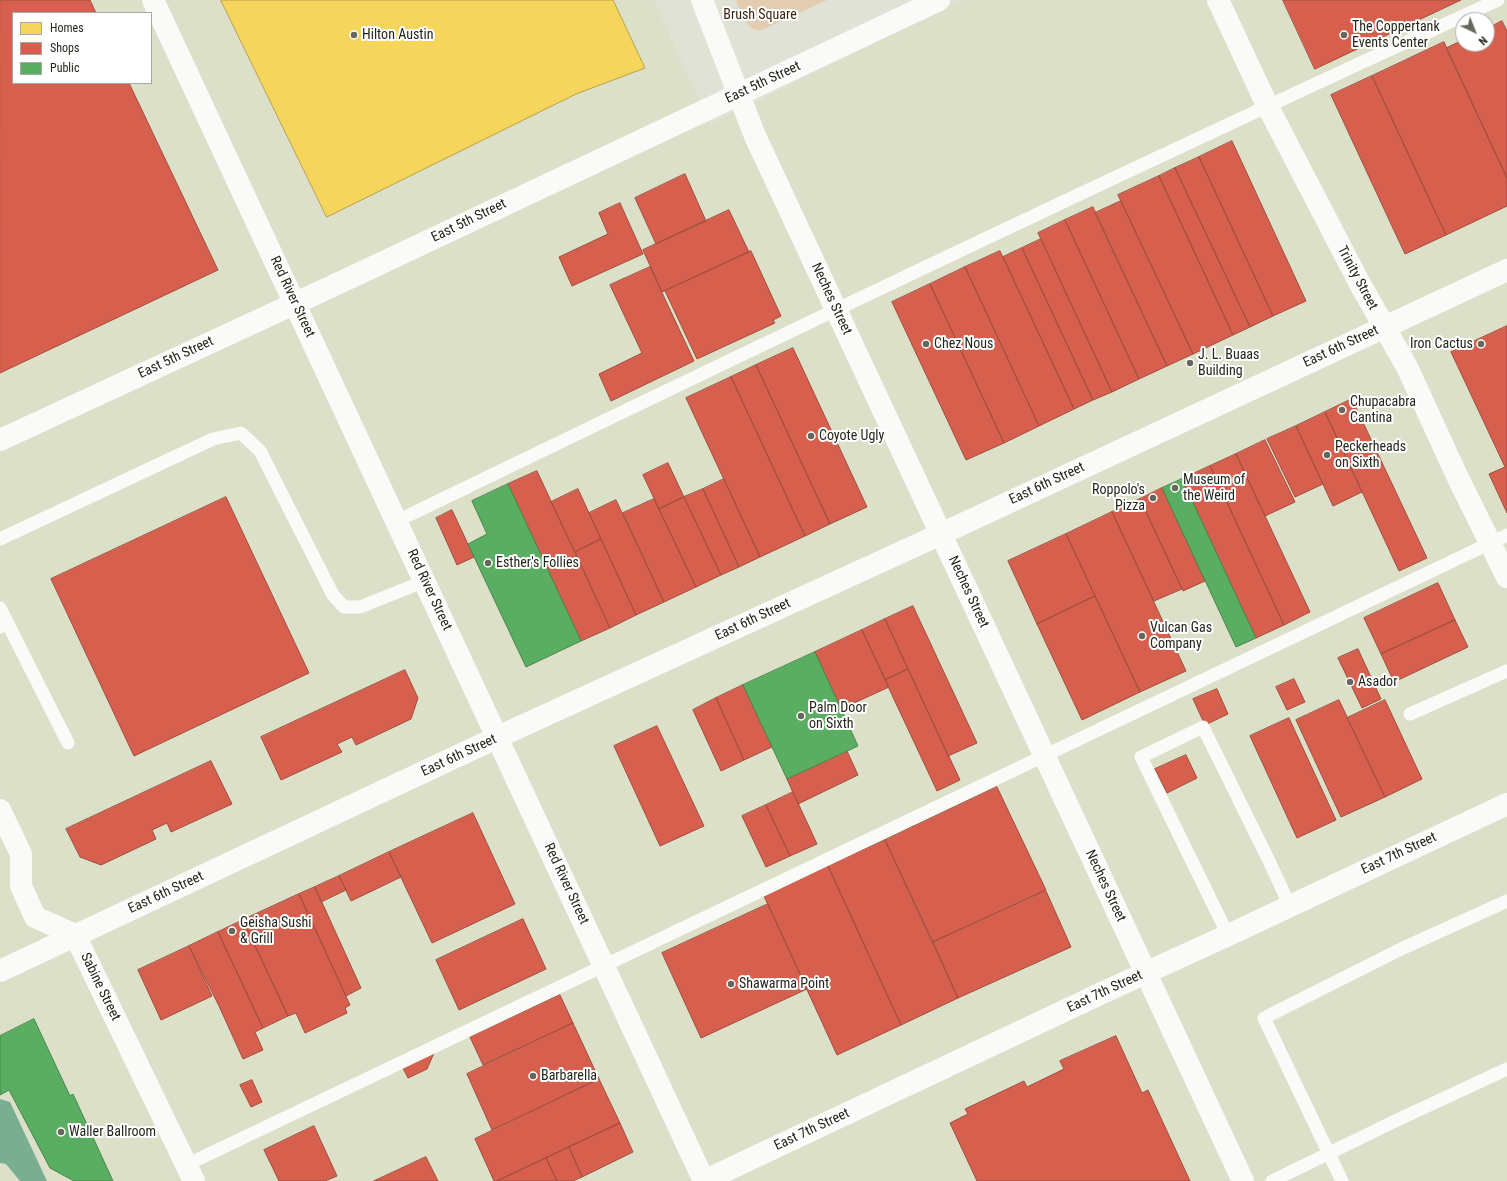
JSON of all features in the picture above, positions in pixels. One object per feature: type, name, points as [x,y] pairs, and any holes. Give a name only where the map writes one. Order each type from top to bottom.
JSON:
[{"type":"main road","name":"Red River Street","points":[[154,0],[704,1181]]},
{"type":"main road","name":"Neches Street","points":[[702,0],[755,136],[1243,1181]]},
{"type":"main road","name":"East 5th Street","points":[[0,440],[295,302],[339,283],[938,0]]},
{"type":"main road","name":"Trinity Street","points":[[1218,0],[1267,105],[1360,284],[1407,367],[1458,478],[1499,539],[1507,577]]},
{"type":"main road","name":"East 6th Street","points":[[0,971],[498,737],[941,534],[1507,270]]},
{"type":"main road","name":"East 7th Street","points":[[704,1181],[1095,996],[1507,804]]},
{"type":"main road","name":"Sabine Street","points":[[0,810],[21,854],[21,886],[35,917],[75,935],[190,1173]]},
{"type":"lane","points":[[396,521],[836,309],[1267,105],[1498,0]]},
{"type":"lane","points":[[0,539],[213,439],[241,433],[260,450],[333,595],[344,607],[360,607],[425,581]]},
{"type":"lane","points":[[190,1173],[604,966],[1499,539]]},
{"type":"lane","points":[[0,608],[4,625],[68,743]]},
{"type":"lane","points":[[1410,714],[1507,670]]},
{"type":"lane","points":[[1228,935],[1141,757],[1203,727],[1290,906]]},
{"type":"lane","points":[[1342,1181],[1264,1018],[1401,949],[1507,901]]},
{"type":"lane","points":[[1272,1181],[1393,1122],[1507,1069]]},
{"type":"shaded area","points":[[0,0],[654,0],[710,124],[962,0],[1507,0],[1507,1181],[0,1181]]},
{"type":"shaded area","points":[[0,1099],[10,1102],[47,1181],[20,1181],[6,1164],[0,1163]]},
{"type":"green space","name":"Brush Square","points":[[736,0],[827,0],[762,30],[756,30],[745,21]]},
{"type":"building: Homes","points":[[221,0],[613,0],[645,68],[576,94],[327,217]]},
{"type":"building: Shops","points":[[0,0],[90,0],[96,12],[12,12],[12,84],[129,84],[218,270],[0,373]]},
{"type":"building: Shops","name":"The Coppertank Events Center","points":[[1283,0],[1461,0],[1315,69]]},
{"type":"building: Shops","points":[[1502,21],[1507,31],[1507,178],[1446,48],[1455,44],[1455,52],[1495,52],[1495,25]]},
{"type":"building: Shops","points":[[1444,42],[1507,178],[1507,206],[1446,235],[1372,76]]},
{"type":"building: Shops","points":[[1372,76],[1446,235],[1405,254],[1331,95]]},
{"type":"building: Shops","points":[[1232,141],[1306,301],[1273,316],[1199,157]]},
{"type":"building: Shops","points":[[1199,157],[1273,316],[1250,327],[1175,168]]},
{"type":"building: Shops","points":[[1175,168],[1250,327],[1233,335],[1159,176]]},
{"type":"building: Shops","points":[[685,174],[706,221],[656,244],[635,198]]},
{"type":"building: Shops","points":[[1159,176],[1233,335],[1193,354],[1118,195]]},
{"type":"building: Shops","points":[[1121,201],[1193,354],[1167,366],[1095,213]]},
{"type":"building: Shops","points":[[620,203],[643,254],[572,286],[559,257],[608,234],[599,213]]},
{"type":"building: Shops","points":[[1093,207],[1167,366],[1139,379],[1065,220]]},
{"type":"building: Shops","points":[[729,210],[749,252],[662,292],[643,250]]},
{"type":"building: Shops","points":[[1065,220],[1139,379],[1112,392],[1038,233]]},
{"type":"building: Shops","points":[[1041,239],[1112,392],[1093,400],[1022,248]]},
{"type":"building: Shops","points":[[1022,248],[1093,400],[1074,409],[1003,257]]},
{"type":"building: Shops","points":[[751,251],[781,316],[773,320],[775,323],[697,359],[665,291]]},
{"type":"building: Shops","points":[[1000,251],[1074,409],[1039,426],[965,267]]},
{"type":"building: Shops","points":[[650,267],[694,361],[611,401],[599,374],[642,353],[610,285]]},
{"type":"building: Shops","points":[[965,267],[1039,426],[1004,443],[930,284]]},
{"type":"building: Shops","points":[[930,284],[1004,443],[966,460],[892,302]]},
{"type":"building: Shops","points":[[1507,326],[1507,513],[1489,474],[1505,467],[1451,352]]},
{"type":"building: Shops","name":"Coyote Ugly","points":[[793,348],[867,507],[830,524],[756,365]]},
{"type":"building: Shops","points":[[756,365],[830,524],[805,536],[731,377]]},
{"type":"building: Shops","points":[[731,377],[805,536],[760,557],[686,398]]},
{"type":"building: Shops","points":[[1352,399],[1427,558],[1399,571],[1325,412]]},
{"type":"building: Shops","name":"Peckerheads on Sixth","points":[[1325,412],[1362,492],[1333,506],[1296,426]]},
{"type":"building: Shops","points":[[1296,426],[1323,484],[1295,497],[1267,439]]},
{"type":"building: Shops","points":[[1265,440],[1295,502],[1265,516],[1236,454]]},
{"type":"building: Shops","points":[[1236,454],[1310,612],[1284,625],[1210,466]]},
{"type":"building: Shops","points":[[668,463],[684,497],[659,509],[643,475]]},
{"type":"building: Shops","points":[[1210,466],[1284,625],[1256,638],[1182,479]]},
{"type":"building: Shops","points":[[537,471],[610,628],[581,641],[508,484]]},
{"type":"building: Shops","points":[[724,479],[760,557],[739,567],[703,489]]},
{"type":"building: Shops","points":[[1162,488],[1205,581],[1183,591],[1140,499]]},
{"type":"building: Shops","points":[[578,489],[601,539],[575,552],[551,502]]},
{"type":"building: Shops","points":[[703,489],[739,567],[721,575],[684,497]]},
{"type":"building: Shops","points":[[226,497],[309,673],[134,756],[51,579]]},
{"type":"building: Shops","points":[[684,497],[721,575],[696,587],[659,509]]},
{"type":"building: Shops","points":[[654,499],[696,587],[664,602],[623,513]]},
{"type":"building: Shops","points":[[1140,499],[1182,589],[1154,601],[1112,512]]},
{"type":"building: Shops","points":[[616,500],[664,602],[636,615],[589,513]]},
{"type":"building: Shops","points":[[452,510],[474,557],[457,565],[436,518]]},
{"type":"building: Shops","name":"Vulcan Gas Company","points":[[1112,512],[1186,671],[1140,692],[1066,534]]},
{"type":"building: Shops","points":[[1066,534],[1095,596],[1037,624],[1008,561]]},
{"type":"building: Shops","points":[[601,539],[636,615],[610,628],[575,552]]},
{"type":"building: Shops","points":[[1438,583],[1455,620],[1381,654],[1364,618]]},
{"type":"building: Shops","points":[[1095,596],[1140,692],[1082,720],[1037,624]]},
{"type":"building: Shops","points":[[913,606],[977,743],[948,756],[885,619]]},
{"type":"building: Shops","points":[[885,619],[908,669],[885,680],[862,630]]},
{"type":"building: Shops","points":[[1455,620],[1468,647],[1394,682],[1381,654]]},
{"type":"building: Shops","points":[[862,630],[889,687],[841,709],[815,652]]},
{"type":"building: Shops","points":[[1358,649],[1381,699],[1362,708],[1338,658]]},
{"type":"building: Shops","points":[[908,669],[960,780],[937,791],[885,680]]},
{"type":"building: Shops","points":[[405,670],[418,698],[411,719],[356,745],[352,737],[337,744],[342,752],[281,780],[261,737]]},
{"type":"building: Shops","points":[[1294,679],[1305,702],[1287,710],[1276,687]]},
{"type":"building: Shops","points":[[743,685],[772,747],[744,760],[716,698]]},
{"type":"building: Shops","points":[[1217,689],[1228,714],[1205,725],[1193,699]]},
{"type":"building: Shops","points":[[716,698],[744,760],[721,771],[693,710]]},
{"type":"building: Shops","points":[[1339,700],[1385,797],[1341,817],[1296,720]]},
{"type":"building: Shops","points":[[1385,700],[1422,779],[1385,797],[1347,718]]},
{"type":"building: Shops","points":[[1289,718],[1336,820],[1297,838],[1250,736]]},
{"type":"building: Shops","points":[[657,726],[704,826],[660,846],[614,746]]},
{"type":"building: Shops","points":[[847,751],[858,775],[798,804],[787,779]]},
{"type":"building: Shops","points":[[1186,755],[1197,778],[1167,793],[1155,769]]},
{"type":"building: Shops","points":[[211,761],[232,804],[171,832],[167,823],[152,830],[156,839],[101,865],[80,857],[66,829]]},
{"type":"building: Shops","points":[[997,787],[1046,890],[933,942],[885,840]]},
{"type":"building: Shops","points":[[793,792],[817,844],[790,856],[766,805]]},
{"type":"building: Shops","points":[[766,805],[790,856],[766,867],[742,816]]},
{"type":"building: Shops","points":[[473,813],[515,904],[432,943],[389,852]]},
{"type":"building: Shops","points":[[885,840],[958,998],[901,1025],[828,866]]},
{"type":"building: Shops","points":[[389,852],[401,877],[351,901],[339,876]]},
{"type":"building: Shops","points":[[828,866],[901,1025],[837,1055],[764,896]]},
{"type":"building: Shops","points":[[339,876],[346,890],[321,902],[315,887]]},
{"type":"building: Shops","points":[[315,887],[361,988],[346,996],[299,894]]},
{"type":"building: Shops","points":[[1046,891],[1071,947],[958,998],[933,942]]},
{"type":"building: Shops","points":[[299,894],[350,1005],[345,1008],[347,1013],[305,1033],[296,1013],[288,1016],[243,920]]},
{"type":"building: Shops","points":[[768,904],[807,989],[701,1038],[662,953]]},
{"type":"building: Shops","points":[[523,919],[546,969],[459,1010],[436,960]]},
{"type":"building: Shops","points":[[243,920],[288,1016],[263,1028],[218,932]]},
{"type":"building: Shops","points":[[218,932],[263,1028],[255,1032],[263,1050],[243,1059],[189,946]]},
{"type":"building: Shops","points":[[189,946],[212,996],[161,1020],[138,970]]},
{"type":"building: Shops","points":[[560,995],[573,1023],[483,1065],[470,1037]]},
{"type":"building: Shops","name":"Barbarella","points":[[573,1023],[599,1079],[492,1130],[467,1074]]},
{"type":"building: Shops","points":[[1116,1036],[1142,1093],[1148,1090],[1190,1181],[977,1181],[950,1123],[968,1114],[965,1109],[1024,1081],[1027,1087],[1064,1069],[1060,1061]]},
{"type":"building: Shops","points":[[434,1053],[427,1069],[408,1078],[403,1068]]},
{"type":"building: Shops","points":[[599,1079],[620,1123],[497,1181],[494,1181],[475,1139]]},
{"type":"building: Shops","points":[[252,1080],[262,1102],[251,1107],[240,1085]]},
{"type":"building: Shops","points":[[620,1123],[633,1152],[582,1177],[569,1147]]},
{"type":"building: Shops","points":[[314,1126],[337,1176],[325,1181],[279,1181],[264,1150]]},
{"type":"building: Shops","points":[[569,1147],[582,1177],[573,1181],[557,1181],[546,1158]]},
{"type":"building: Shops","points":[[426,1157],[438,1181],[374,1181]]},
{"type":"building: Shops","points":[[546,1158],[557,1181],[497,1181]]},
{"type":"building: Public","points":[[1182,479],[1256,638],[1236,647],[1162,488]]},
{"type":"building: Public","points":[[508,484],[581,641],[526,667],[468,544],[487,534],[472,501]]},
{"type":"building: Public","name":"Palm Door on Sixth","points":[[815,652],[858,746],[787,779],[743,685]]},
{"type":"building: Public","name":"Waller Ballroom","points":[[34,1019],[70,1096],[73,1094],[113,1181],[74,1181],[50,1168],[9,1090],[0,1095],[0,1036]]},
{"type":"place","name":"Hilton Austin","points":[[354,35]]},
{"type":"place","name":"The Coppertank Events Center","points":[[1344,35]]},
{"type":"place","name":"Chez Nous","points":[[926,344]]},
{"type":"place","name":"Iron Cactus","points":[[1481,344]]},
{"type":"place","name":"J. L. Buaas Building","points":[[1190,363]]},
{"type":"place","name":"Chupacabra Cantina","points":[[1342,410]]},
{"type":"place","name":"Coyote Ugly","points":[[811,436]]},
{"type":"place","name":"Peckerheads on Sixth","points":[[1327,455]]},
{"type":"place","name":"Museum of the Weird","points":[[1175,488]]},
{"type":"place","name":"Roppolo's Pizza","points":[[1153,498]]},
{"type":"place","name":"Esther's Follies","points":[[488,563]]},
{"type":"place","name":"Vulcan Gas Company","points":[[1142,636]]},
{"type":"place","name":"Asador","points":[[1350,682]]},
{"type":"place","name":"Palm Door on Sixth","points":[[801,716]]},
{"type":"place","name":"Geisha Sushi & Grill","points":[[232,931]]},
{"type":"place","name":"Shawarma Point","points":[[731,984]]},
{"type":"place","name":"Barbarella","points":[[533,1076]]},
{"type":"place","name":"Waller Ballroom","points":[[61,1132]]}]
